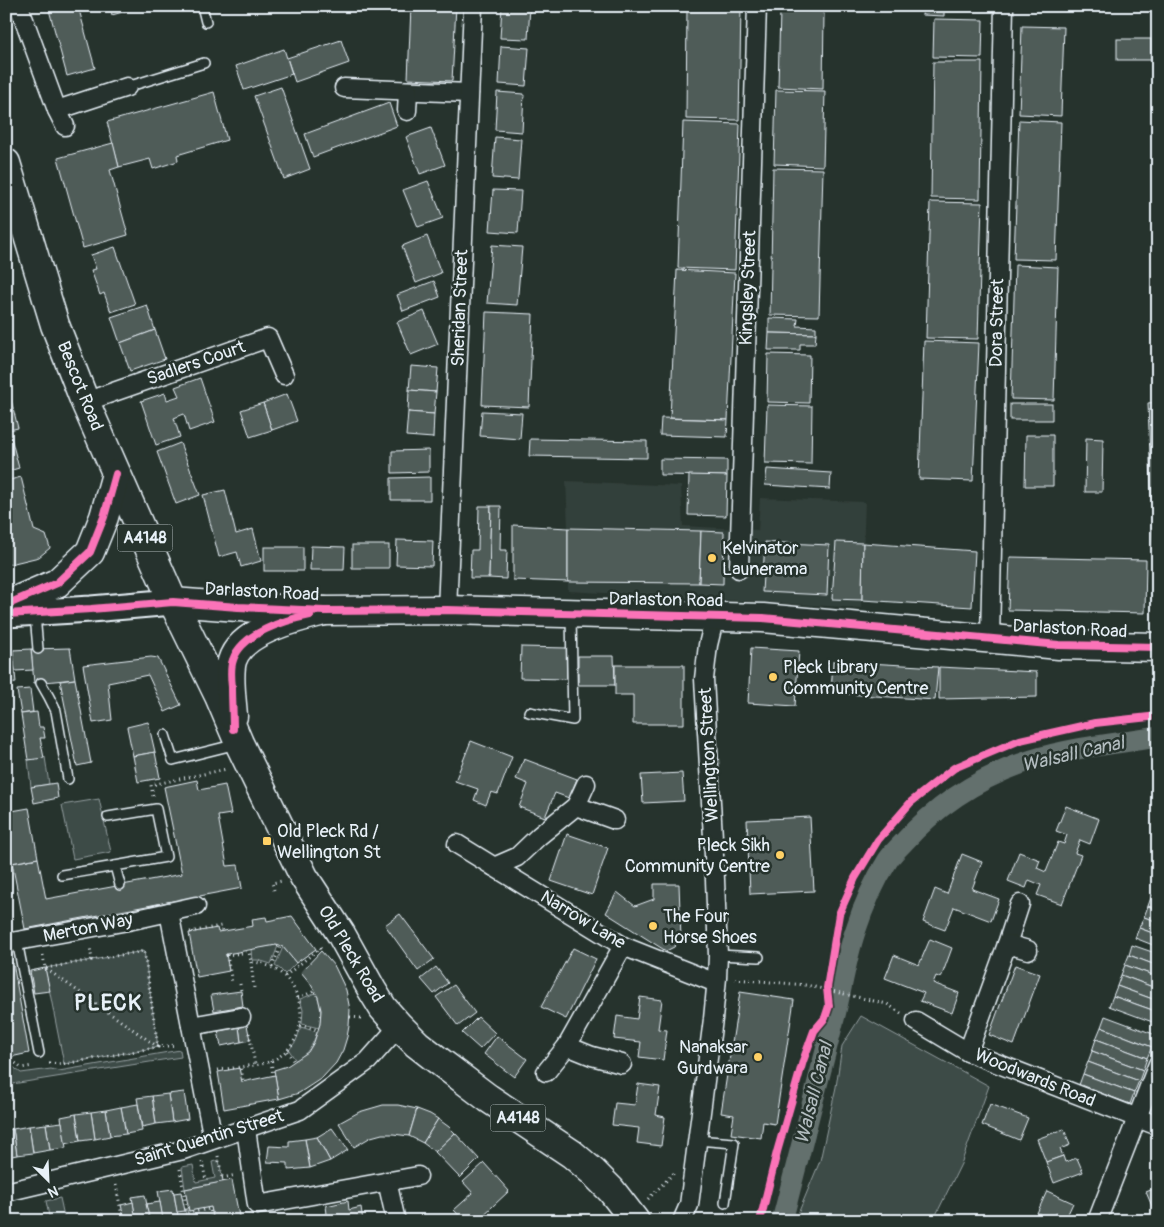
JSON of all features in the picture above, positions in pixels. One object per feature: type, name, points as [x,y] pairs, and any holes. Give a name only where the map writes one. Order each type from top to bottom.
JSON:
[{"type":"main road","name":"Bescot Road","points":[[7,167],[55,325],[85,402],[173,602]]},
{"type":"main road","points":[[6,606],[57,583],[90,552],[104,517],[116,474]]},
{"type":"main road","name":"Darlaston Road","points":[[173,602],[324,611],[447,610],[763,618],[990,640],[1059,645],[1158,647]]},
{"type":"main road","name":"Old Pleck Road","points":[[173,602],[298,866],[341,934],[383,1008],[417,1044],[434,1058],[488,1098],[572,1154],[605,1184],[631,1219]]},
{"type":"main road","points":[[236,736],[231,670],[233,659],[239,648],[262,630],[292,619],[324,611]]},
{"type":"street","points":[[19,6],[57,110],[65,126]]},
{"type":"street","name":"Sheridan Street","points":[[447,610],[473,6]]},
{"type":"street","name":"Kingsley Street","points":[[739,569],[757,6]]},
{"type":"street","name":"Dora Street","points":[[990,640],[1004,6]]},
{"type":"street","points":[[57,110],[127,87]]},
{"type":"street","points":[[344,88],[469,93]]},
{"type":"street","points":[[407,111],[408,90]]},
{"type":"street","name":"Sadlers Court","points":[[85,402],[268,338],[284,375]]},
{"type":"street","points":[[6,614],[173,602]]},
{"type":"street","name":"Wellington Street","points":[[682,1221],[689,1205],[717,981],[718,955],[714,855],[704,679],[708,645],[715,616]]},
{"type":"street","points":[[494,867],[517,858],[539,836],[576,806],[586,784]]},
{"type":"street","points":[[576,806],[615,820]]},
{"type":"street","name":"Narrow Lane","points":[[457,844],[623,946],[717,981]]},
{"type":"street","points":[[968,1052],[1020,904]]},
{"type":"street","name":"Merton Way","points":[[12,942],[88,928],[127,915],[169,912],[196,906]]},
{"type":"street","points":[[169,912],[214,1139]]},
{"type":"street","points":[[1007,944],[1028,950]]},
{"type":"street","points":[[546,1072],[567,1046],[623,946]]},
{"type":"street","points":[[192,1034],[241,1017]]},
{"type":"street","name":"Woodwards Road","points":[[916,1021],[968,1052],[1158,1126]]},
{"type":"street","name":"Saint Quentin Street","points":[[6,1192],[176,1152],[300,1110],[368,1061],[399,1026]]},
{"type":"street","points":[[567,1046],[592,1056],[622,1064]]},
{"type":"street","points":[[1097,1221],[1158,1064]]},
{"type":"street","points":[[246,1129],[257,1205],[418,1176]]},
{"type":"street","points":[[387,1181],[396,1221]]},
{"type":"lane","points":[[202,6],[206,22]]},
{"type":"lane","points":[[127,87],[204,63]]},
{"type":"lane","points":[[34,612],[38,649]]},
{"type":"lane","points":[[529,712],[573,720],[571,613]]},
{"type":"lane","points":[[41,683],[56,711],[68,779]]},
{"type":"lane","points":[[165,735],[173,760],[236,736]]},
{"type":"lane","points":[[62,875],[166,857],[156,809],[108,818]]},
{"type":"lane","points":[[115,866],[120,885]]},
{"type":"lane","points":[[12,942],[39,1053]]},
{"type":"lane","points":[[718,955],[759,957]]},
{"type":"lane","points":[[697,1145],[734,1143],[725,1203]]},
{"type":"path","points":[[156,809],[151,785],[218,772]]},
{"type":"path","points":[[173,934],[221,926],[222,932]]},
{"type":"path","points":[[88,928],[92,960]]},
{"type":"path","points":[[39,937],[45,968],[158,1047]]},
{"type":"path","points":[[272,967],[280,947]]},
{"type":"path","points":[[285,976],[320,948],[325,953]]},
{"type":"path","points":[[45,968],[144,951],[158,1047]]},
{"type":"path","points":[[232,983],[227,955],[249,952],[254,988]]},
{"type":"path","points":[[200,1073],[270,1061],[287,1051],[296,1039],[301,1014],[298,998],[292,986],[285,976],[272,967],[251,962]]},
{"type":"path","points":[[828,997],[829,978]]},
{"type":"path","points":[[717,981],[806,985],[887,1004],[916,1021]]},
{"type":"path","points":[[240,984],[242,998]]},
{"type":"path","points":[[298,998],[315,991]]},
{"type":"path","points":[[350,1017],[365,1018]]},
{"type":"path","points":[[300,1025],[318,1030]]},
{"type":"path","points":[[248,1033],[255,1064]]},
{"type":"path","points":[[46,1064],[64,1064],[158,1047],[192,1034]]},
{"type":"path","points":[[287,1051],[294,1062]]},
{"type":"path","points":[[270,1061],[273,1076]]},
{"type":"path","points":[[6,1064],[14,1062],[21,1068],[37,1065]]},
{"type":"path","points":[[241,1066],[243,1080]]},
{"type":"path","points":[[214,1139],[222,1182]]},
{"type":"path","points":[[631,1219],[697,1145]]},
{"type":"path","points":[[176,1152],[187,1213],[210,1209],[212,1221]]},
{"type":"path","points":[[113,1167],[122,1221]]},
{"type":"shaded area","points":[[566,481],[681,486],[683,526],[758,530],[760,498],[865,502],[861,608],[568,591]]},
{"type":"shaded area","points":[[45,757],[49,784],[31,787],[28,760]]},
{"type":"shaded area","points":[[99,799],[111,852],[73,859],[62,805]]},
{"type":"shaded area","points":[[278,946],[271,964],[252,960],[251,949]]},
{"type":"shaded area","points":[[283,947],[296,963],[285,974],[275,966]]},
{"type":"shaded area","points":[[144,951],[158,1047],[64,1064],[45,968]]},
{"type":"shaded area","points":[[316,993],[320,1010],[319,1028],[302,1024],[303,1010],[300,999]]},
{"type":"shaded area","points":[[861,1016],[989,1086],[961,1164],[933,1221],[795,1221],[820,1161],[836,1087],[842,1046]]},
{"type":"shaded area","points":[[301,1027],[317,1032],[310,1048],[296,1061],[289,1050],[296,1041]]},
{"type":"shaded area","points":[[180,1050],[181,1057],[6,1085],[6,1067],[12,1066],[21,1073],[51,1069],[59,1071]]},
{"type":"shaded area","points":[[219,1160],[223,1182],[185,1189],[182,1167],[193,1165],[196,1182],[215,1178],[212,1162]]},
{"type":"shaded area","points":[[60,1198],[65,1221],[50,1221],[46,1201]]},
{"type":"shaded area","points":[[211,1207],[214,1221],[187,1221],[185,1211]]},
{"type":"building","points":[[48,6],[78,6],[95,68],[67,76]]},
{"type":"building","points":[[110,6],[144,6],[112,15]]},
{"type":"building","points":[[411,6],[456,6],[452,81],[408,79]]},
{"type":"building","points":[[502,6],[530,6],[528,39],[500,38]]},
{"type":"building","points":[[687,6],[741,6],[739,120],[686,119]]},
{"type":"building","points":[[923,6],[944,6],[944,16],[922,15]]},
{"type":"building","points":[[780,11],[824,12],[823,89],[778,87]]},
{"type":"building","points":[[934,19],[983,20],[982,58],[933,57]]},
{"type":"building","points":[[1022,26],[1064,27],[1061,116],[1019,114]]},
{"type":"building","points":[[1117,39],[1151,39],[1151,60],[1117,60]]},
{"type":"building","points":[[341,40],[349,63],[295,82],[287,58]]},
{"type":"building","points":[[501,46],[529,48],[526,86],[499,84]]},
{"type":"building","points":[[284,49],[292,74],[244,90],[236,66]]},
{"type":"building","points":[[933,62],[982,62],[980,199],[931,198]]},
{"type":"building","points":[[281,87],[310,169],[284,179],[254,96]]},
{"type":"building","points":[[776,90],[825,91],[823,166],[774,164]]},
{"type":"building","points":[[214,92],[227,140],[177,155],[178,161],[153,169],[150,159],[119,167],[107,122]]},
{"type":"building","points":[[497,92],[524,94],[522,132],[495,130]]},
{"type":"building","points":[[389,103],[397,126],[313,157],[305,134]]},
{"type":"building","points":[[1019,120],[1061,122],[1056,260],[1014,259]]},
{"type":"building","points":[[683,122],[740,124],[735,270],[678,268]]},
{"type":"building","points":[[431,128],[445,165],[420,174],[406,137]]},
{"type":"building","points":[[495,137],[521,139],[518,180],[492,178]]},
{"type":"building","points":[[113,143],[119,167],[110,170],[128,235],[83,248],[58,158]]},
{"type":"building","points":[[773,168],[823,169],[819,316],[770,315]]},
{"type":"building","points":[[428,181],[443,218],[418,227],[403,190]]},
{"type":"building","points":[[493,190],[521,191],[518,233],[490,231]]},
{"type":"building","points":[[930,202],[982,203],[978,339],[926,338]]},
{"type":"building","points":[[427,236],[441,273],[416,283],[402,246]]},
{"type":"building","points":[[492,245],[522,247],[517,305],[487,303]]},
{"type":"building","points":[[115,247],[135,304],[111,312],[104,293],[100,295],[91,270],[96,269],[91,255]]},
{"type":"building","points":[[1015,265],[1058,267],[1054,400],[1011,399]]},
{"type":"building","points":[[677,270],[735,273],[728,420],[670,418]]},
{"type":"building","points":[[434,281],[440,297],[403,311],[397,295]]},
{"type":"building","points":[[147,305],[155,330],[120,343],[111,317]]},
{"type":"building","points":[[424,311],[438,344],[411,355],[397,322]]},
{"type":"building","points":[[486,312],[533,314],[529,407],[482,405]]},
{"type":"building","points":[[769,318],[798,319],[797,326],[816,327],[816,334],[769,333]]},
{"type":"building","points":[[155,330],[165,359],[130,371],[120,343]]},
{"type":"building","points":[[769,333],[816,334],[815,344],[800,344],[800,350],[768,350]]},
{"type":"building","points":[[924,341],[979,343],[973,481],[919,479]]},
{"type":"building","points":[[768,354],[810,355],[809,403],[767,402]]},
{"type":"building","points":[[411,366],[438,368],[436,392],[409,390]]},
{"type":"building","points":[[200,378],[215,422],[189,431],[184,414],[174,418],[180,437],[156,445],[141,401],[165,393],[167,400],[179,396],[175,387]]},
{"type":"building","points":[[409,390],[436,392],[434,414],[408,412]]},
{"type":"building","points":[[9,392],[18,428],[9,430],[19,468],[6,472],[6,393]]},
{"type":"building","points":[[287,394],[297,421],[272,430],[263,403]]},
{"type":"building","points":[[1158,402],[1158,512],[1152,512],[1148,403]]},
{"type":"building","points":[[263,403],[272,430],[250,437],[241,410]]},
{"type":"building","points":[[1010,404],[1052,404],[1052,420],[1010,420]]},
{"type":"building","points":[[767,405],[812,406],[811,464],[765,463]]},
{"type":"building","points":[[482,411],[522,413],[520,439],[480,436]]},
{"type":"building","points":[[408,412],[434,414],[433,438],[406,436]]},
{"type":"building","points":[[661,418],[728,420],[727,437],[660,435]]},
{"type":"building","points":[[1026,435],[1053,435],[1053,486],[1025,486]]},
{"type":"building","points":[[1086,438],[1103,439],[1102,492],[1085,492]]},
{"type":"building","points":[[530,439],[647,441],[647,458],[529,456]]},
{"type":"building","points":[[180,443],[200,495],[176,504],[157,452]]},
{"type":"building","points":[[429,450],[429,472],[392,473],[392,451]]},
{"type":"building","points":[[660,459],[727,460],[727,476],[660,475]]},
{"type":"building","points":[[767,469],[831,473],[830,489],[765,485]]},
{"type":"building","points":[[689,475],[727,476],[726,516],[688,515]]},
{"type":"building","points":[[21,477],[34,530],[46,535],[50,548],[39,557],[6,565],[6,481]]},
{"type":"building","points":[[430,477],[430,500],[391,500],[391,478]]},
{"type":"building","points":[[225,490],[236,534],[253,529],[261,561],[241,567],[237,552],[219,557],[203,495]]},
{"type":"building","points":[[479,506],[491,506],[489,578],[470,578],[471,550],[478,550]]},
{"type":"building","points":[[491,506],[501,506],[500,550],[507,550],[506,579],[489,578]]},
{"type":"building","points":[[1152,512],[1158,512],[1158,593],[1155,593]]},
{"type":"building","points":[[513,525],[568,528],[568,582],[513,580]]},
{"type":"building","points":[[568,528],[701,531],[699,583],[568,582]]},
{"type":"building","name":"Kelvinator Launerama","points":[[701,531],[724,532],[723,584],[699,583]]},
{"type":"building","points":[[397,540],[433,541],[432,566],[396,565]]},
{"type":"building","points":[[765,542],[829,545],[827,595],[762,592]]},
{"type":"building","points":[[836,542],[863,543],[862,600],[832,599]]},
{"type":"building","points":[[863,543],[975,551],[972,607],[862,600]]},
{"type":"building","points":[[352,545],[389,545],[389,568],[352,568]]},
{"type":"building","points":[[311,546],[345,547],[344,570],[310,570]]},
{"type":"building","points":[[264,547],[303,547],[303,571],[264,571]]},
{"type":"building","points":[[1010,557],[1146,560],[1145,613],[1008,610]]},
{"type":"building","points":[[521,647],[567,648],[567,679],[520,678]]},
{"type":"building","points":[[70,648],[75,679],[34,683],[31,649]]},
{"type":"building","name":"Pleck Library Community Centre","points":[[751,648],[799,651],[795,706],[748,703]]},
{"type":"building","points":[[31,649],[33,670],[15,671],[13,650]]},
{"type":"building","points":[[578,656],[614,656],[615,685],[578,685]]},
{"type":"building","points":[[151,657],[158,658],[181,705],[165,712],[148,675],[108,683],[112,720],[93,723],[83,665]]},
{"type":"building","points":[[833,661],[938,667],[935,700],[831,693]]},
{"type":"building","points":[[6,662],[14,662],[16,683],[6,684]]},
{"type":"building","points":[[615,665],[684,665],[684,724],[633,724],[633,695],[615,695]]},
{"type":"building","points":[[939,667],[1037,672],[1037,697],[939,699]]},
{"type":"building","points":[[75,679],[91,763],[77,766],[60,681]]},
{"type":"building","points":[[30,689],[33,712],[21,714],[17,690]]},
{"type":"building","points":[[37,712],[39,727],[43,727],[45,738],[40,738],[44,758],[28,760],[21,714]]},
{"type":"building","points":[[148,722],[155,752],[133,756],[127,727]]},
{"type":"building","points":[[471,741],[512,757],[498,794],[491,792],[486,805],[474,800],[478,789],[455,781]]},
{"type":"building","points":[[155,752],[160,778],[138,782],[133,756]]},
{"type":"building","points":[[524,759],[577,779],[569,798],[555,793],[545,817],[519,807],[528,784],[516,779]]},
{"type":"building","points":[[682,773],[684,801],[643,803],[641,775]]},
{"type":"building","points":[[197,780],[199,790],[225,785],[231,814],[218,816],[227,866],[238,865],[242,888],[25,929],[12,863],[38,858],[46,899],[182,874],[164,787]]},
{"type":"building","points":[[56,783],[58,798],[34,803],[31,787]]},
{"type":"building","points":[[1066,806],[1099,819],[1090,844],[1080,840],[1075,853],[1081,855],[1062,904],[1037,895],[1041,885],[1029,880],[1026,888],[1008,881],[1019,852],[1040,860],[1037,868],[1046,872],[1058,842],[1064,844],[1067,835],[1056,831]]},
{"type":"building","points":[[29,808],[38,858],[6,864],[6,812]]},
{"type":"building","name":"Pleck Sikh Community Centre","points":[[810,817],[814,891],[750,894],[747,820]]},
{"type":"building","points":[[567,834],[608,848],[592,895],[551,881]]},
{"type":"building","points":[[962,854],[982,862],[972,889],[999,899],[991,921],[954,907],[945,930],[923,922],[935,889],[947,894]]},
{"type":"building","name":"The Four Horse Shoes","points":[[654,884],[679,884],[681,939],[674,947],[666,951],[606,913],[617,892],[635,906],[654,899]]},
{"type":"building","points":[[1152,895],[1158,897],[1158,910],[1148,906]]},
{"type":"building","points":[[1148,906],[1158,910],[1158,922],[1144,917]]},
{"type":"building","points":[[400,914],[434,959],[418,971],[385,925]]},
{"type":"building","points":[[292,916],[316,949],[296,963],[283,947],[276,945],[226,954],[229,971],[197,977],[189,933],[217,928],[218,932],[253,926],[252,919],[266,917],[267,921]]},
{"type":"building","points":[[1144,917],[1158,922],[1158,935],[1139,928]]},
{"type":"building","points":[[1139,928],[1158,935],[1158,947],[1135,938]]},
{"type":"building","points":[[930,939],[952,948],[941,978],[936,976],[933,983],[959,993],[952,1013],[920,1001],[924,993],[885,978],[894,955],[919,965]]},
{"type":"building","points":[[1132,945],[1158,954],[1158,966],[1129,955]]},
{"type":"building","points":[[573,948],[596,959],[566,1019],[541,1007]]},
{"type":"building","points":[[321,951],[335,967],[346,990],[350,1010],[347,1037],[336,1063],[322,1078],[299,1093],[279,1099],[274,1070],[287,1066],[308,1052],[314,1042],[320,1024],[321,1010],[318,997],[301,972]]},
{"type":"building","points":[[1129,955],[1158,966],[1158,977],[1125,965]]},
{"type":"building","points":[[13,963],[29,1053],[6,1058],[6,964]]},
{"type":"building","points":[[1015,965],[1040,974],[1014,1045],[989,1035]]},
{"type":"building","points":[[1125,965],[1158,977],[1158,989],[1121,975]]},
{"type":"building","points":[[436,967],[448,983],[434,994],[421,979]]},
{"type":"building","points":[[45,968],[50,991],[34,993],[30,971]]},
{"type":"building","points":[[1121,975],[1158,989],[1158,1001],[1117,986]]},
{"type":"building","points":[[454,985],[475,1013],[458,1026],[436,997]]},
{"type":"building","points":[[1117,986],[1158,1001],[1158,1012],[1113,996]]},
{"type":"building","points":[[241,991],[243,1006],[214,1011],[211,995]]},
{"type":"building","name":"Nanaksar Gurdwara","points":[[740,992],[794,1000],[775,1124],[763,1122],[761,1138],[731,1134],[734,1115],[721,1113]]},
{"type":"building","points":[[1113,996],[1158,1012],[1158,1024],[1109,1006]]},
{"type":"building","points":[[640,997],[662,1000],[658,1029],[667,1030],[663,1060],[639,1057],[641,1042],[614,1039],[617,1016],[637,1019]]},
{"type":"building","points":[[1105,1016],[1156,1035],[1152,1047],[1101,1027]]},
{"type":"building","points":[[478,1017],[495,1033],[480,1049],[462,1033]]},
{"type":"building","points":[[247,1025],[250,1040],[241,1042],[239,1027]]},
{"type":"building","points":[[239,1027],[241,1042],[221,1046],[218,1031]]},
{"type":"building","points":[[1101,1027],[1152,1047],[1147,1058],[1096,1039]]},
{"type":"building","points":[[497,1036],[527,1059],[514,1077],[484,1054]]},
{"type":"building","points":[[1096,1039],[1147,1058],[1143,1070],[1092,1051]]},
{"type":"building","points":[[1092,1051],[1143,1070],[1139,1081],[1088,1062]]},
{"type":"building","points":[[1088,1062],[1139,1081],[1134,1093],[1083,1074]]},
{"type":"building","points":[[239,1068],[242,1082],[275,1075],[279,1099],[224,1109],[218,1072]]},
{"type":"building","points":[[1083,1074],[1134,1093],[1130,1104],[1079,1085]]},
{"type":"building","points":[[638,1084],[660,1087],[656,1115],[665,1117],[661,1146],[637,1143],[639,1128],[612,1125],[615,1103],[635,1105]]},
{"type":"building","points":[[184,1092],[188,1119],[172,1122],[168,1094]]},
{"type":"building","points":[[168,1094],[172,1122],[156,1124],[152,1096]]},
{"type":"building","points":[[152,1096],[156,1124],[142,1127],[137,1098]]},
{"type":"building","points":[[138,1104],[142,1131],[126,1134],[121,1107]]},
{"type":"building","points":[[990,1104],[1028,1118],[1019,1140],[982,1125]]},
{"type":"building","points":[[383,1105],[398,1105],[417,1109],[409,1136],[382,1134],[371,1137],[354,1147],[339,1123],[359,1112]]},
{"type":"building","points":[[121,1107],[126,1134],[110,1136],[106,1110]]},
{"type":"building","points":[[417,1109],[438,1119],[423,1143],[409,1136]]},
{"type":"building","points":[[106,1110],[110,1136],[95,1139],[91,1112]]},
{"type":"building","points":[[91,1112],[95,1139],[80,1141],[76,1114]]},
{"type":"building","points":[[76,1114],[80,1141],[65,1144],[61,1117]]},
{"type":"building","points":[[438,1119],[455,1133],[435,1152],[423,1143]]},
{"type":"building","points":[[62,1122],[66,1148],[50,1150],[46,1124]]},
{"type":"building","points":[[46,1124],[50,1150],[33,1153],[29,1126]]},
{"type":"building","points":[[29,1126],[33,1153],[17,1155],[13,1129]]},
{"type":"building","points":[[332,1128],[348,1150],[330,1161],[317,1137]]},
{"type":"building","points":[[13,1129],[17,1155],[6,1157],[6,1130]]},
{"type":"building","points":[[1064,1129],[1070,1145],[1060,1149],[1063,1156],[1046,1162],[1037,1139]]},
{"type":"building","points":[[455,1133],[479,1159],[460,1178],[435,1152]]},
{"type":"building","points":[[317,1137],[330,1161],[310,1168],[305,1139]]},
{"type":"building","points":[[305,1139],[310,1168],[288,1170],[288,1163],[267,1162],[269,1146],[289,1147],[289,1141]]},
{"type":"building","points":[[1063,1156],[1065,1162],[1077,1158],[1083,1172],[1054,1183],[1046,1162]]},
{"type":"building","points":[[484,1163],[509,1191],[477,1221],[464,1221],[454,1210],[473,1193],[463,1182]]},
{"type":"building","points":[[232,1180],[240,1221],[214,1221],[211,1207],[189,1211],[185,1189]]},
{"type":"building","points":[[1158,1187],[1158,1220],[1146,1192]]},
{"type":"building","points":[[173,1189],[179,1221],[163,1221],[158,1191]]},
{"type":"building","points":[[1047,1191],[1073,1203],[1066,1218],[1056,1213],[1053,1220],[1037,1213]]},
{"type":"building","points":[[181,1192],[185,1211],[177,1212],[174,1193]]},
{"type":"building","points":[[145,1195],[150,1221],[136,1221],[132,1197]]},
{"type":"building","points":[[348,1201],[349,1210],[361,1207],[363,1221],[290,1221],[327,1214],[326,1206]]},
{"type":"building","points":[[133,1202],[136,1221],[125,1221],[121,1205]]},
{"type":"building","points":[[160,1202],[163,1219],[150,1221],[146,1204]]},
{"type":"building","points":[[1037,1213],[1053,1220],[1053,1221],[1033,1221]]},
{"type":"waterway","name":"Walsall Canal","points":[[782,1221],[852,943],[869,895],[890,858],[917,829],[946,804],[978,783],[996,774],[1032,760],[1063,752],[1158,737]]},
{"type":"cycle path","points":[[6,605],[57,583],[90,552],[104,517],[116,474]]},
{"type":"cycle path","points":[[6,614],[173,602],[324,611],[447,610],[763,618],[1059,645],[1158,647]]},
{"type":"cycle path","points":[[233,729],[231,670],[233,660],[238,651],[245,642],[266,629],[289,620],[310,615]]},
{"type":"cycle path","points":[[760,1221],[803,1061],[814,1031],[825,1018],[829,1006],[827,988],[839,914],[855,878],[878,840],[911,802],[954,768],[1020,740],[1095,723],[1158,716]]},
{"type":"place","name":"Kelvinator Launerama","points":[[712,558]]},
{"type":"place","name":"Pleck Library Community Centre","points":[[773,677]]},
{"type":"place","name":"Old Pleck Rd / Wellington St","points":[[267,841]]},
{"type":"place","name":"Pleck Sikh Community Centre","points":[[780,855]]},
{"type":"place","name":"The Four Horse Shoes","points":[[653,926]]},
{"type":"place","name":"Nanaksar Gurdwara","points":[[758,1057]]},
{"type":"district","name":"PLECK","points":[[108,1003]]}]
